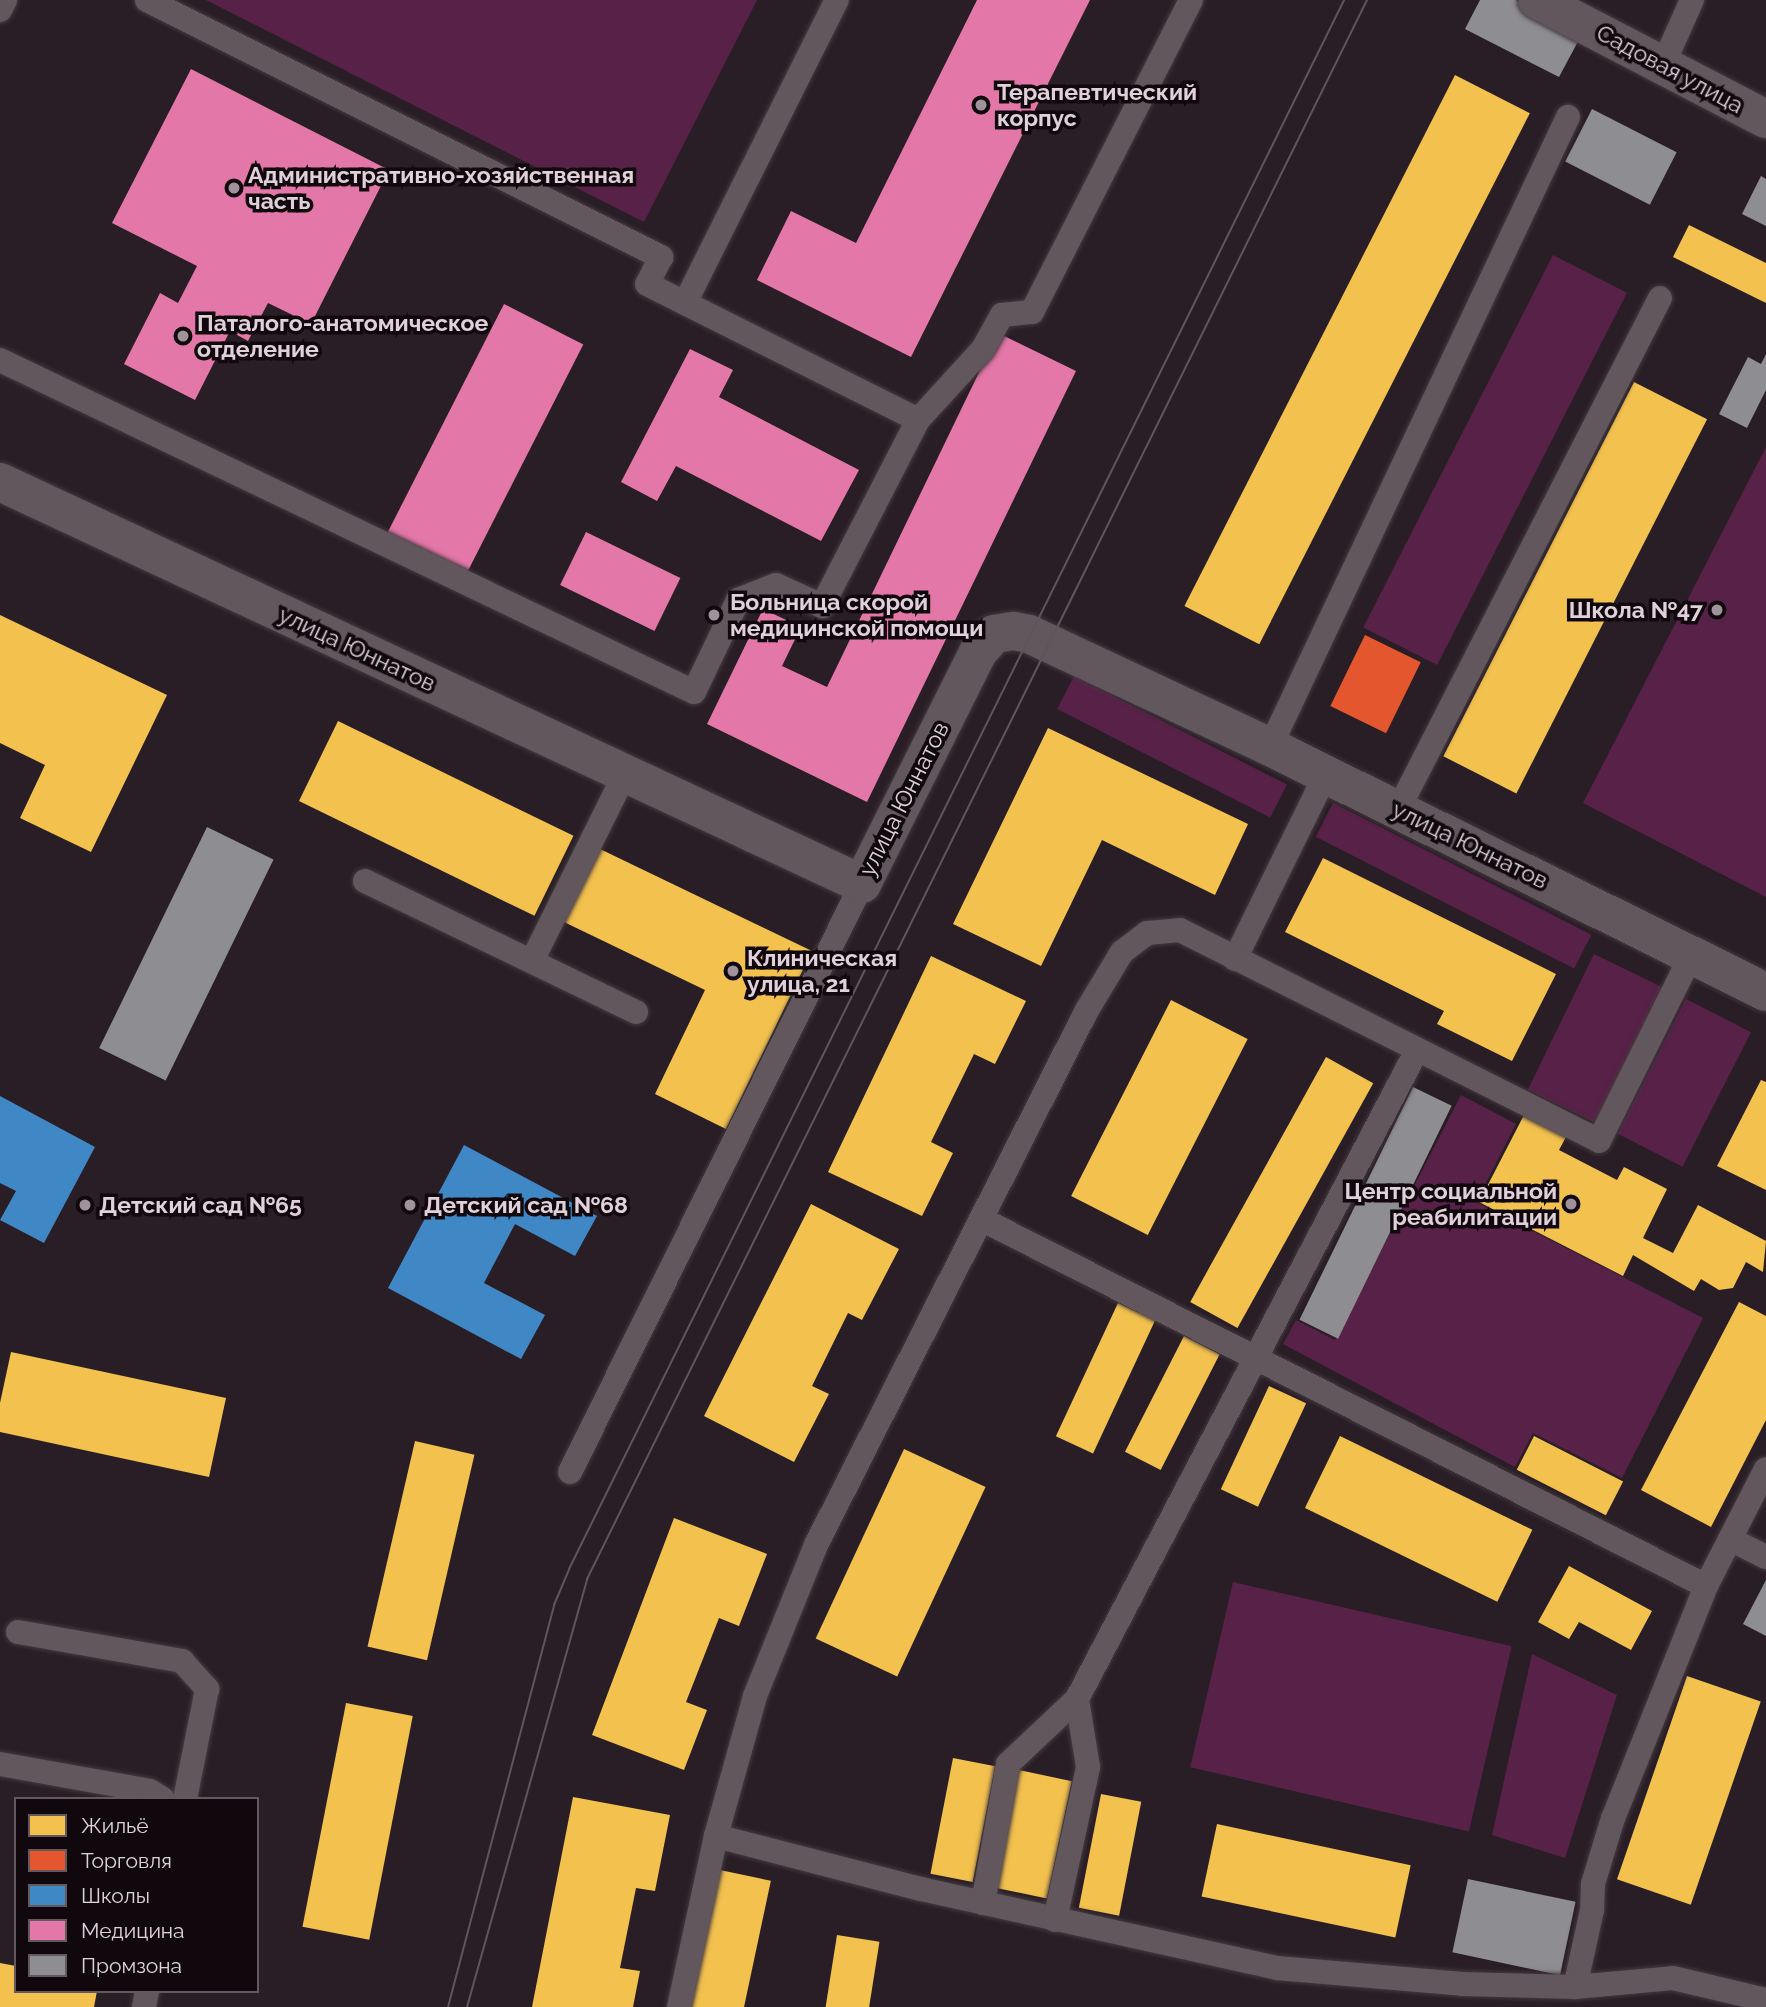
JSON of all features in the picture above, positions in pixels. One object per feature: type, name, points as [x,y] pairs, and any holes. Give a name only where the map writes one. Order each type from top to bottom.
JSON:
[{"type":"street","name":"Садовая улица","points":[[1537,0],[1766,118]]},
{"type":"street","name":"улица Юннатов","points":[[0,482],[624,776],[862,884],[978,652],[1004,630],[1029,634],[1270,747],[1766,992]]},
{"type":"lane","points":[[0,10],[5,0]]},
{"type":"lane","points":[[147,0],[661,257],[647,284],[918,421]]},
{"type":"lane","points":[[685,303],[837,0]]},
{"type":"lane","points":[[0,360],[694,692],[738,600],[776,585],[822,606],[918,421],[983,349],[1002,315],[1032,312],[1191,0]]},
{"type":"lane","points":[[1663,65],[1692,0]]},
{"type":"lane","points":[[1270,747],[1568,117]]},
{"type":"lane","points":[[1398,810],[1660,298]]},
{"type":"lane","points":[[1234,959],[1326,774]]},
{"type":"lane","points":[[532,961],[624,776]]},
{"type":"lane","points":[[365,881],[636,1012]]},
{"type":"lane","points":[[570,1472],[862,884]]},
{"type":"lane","points":[[679,2007],[716,1836],[755,1696],[816,1545],[983,1220],[1087,1010],[1122,952],[1147,933],[1180,930],[1416,1052],[1599,1141],[1692,954]]},
{"type":"lane","points":[[983,1903],[1008,1764],[1077,1699],[1416,1052]]},
{"type":"lane","points":[[983,1220],[1706,1586]]},
{"type":"lane","points":[[1575,1987],[1592,1910],[1592,1885],[1613,1818],[1706,1586],[1766,1469]]},
{"type":"lane","points":[[1730,1539],[1766,1558]]},
{"type":"lane","points":[[18,1632],[182,1661],[207,1689],[185,1797]]},
{"type":"lane","points":[[1055,1920],[1088,1766],[1077,1699]]},
{"type":"lane","points":[[0,1764],[150,1791],[160,1797]]},
{"type":"lane","points":[[716,1836],[1055,1920],[1277,1968],[1462,1984],[1575,1987],[1673,1978],[1766,2000]]},
{"type":"shaded area","points":[[206,0],[757,0],[644,222]]},
{"type":"shaded area","points":[[1553,255],[1627,293],[1437,665],[1363,627]]},
{"type":"shaded area","name":"Школа №47","points":[[1766,447],[1766,897],[1583,803]]},
{"type":"shaded area","points":[[1074,676],[1287,785],[1270,817],[1057,709]]},
{"type":"shaded area","points":[[1333,803],[1591,935],[1574,969],[1316,837]]},
{"type":"shaded area","points":[[1594,954],[1662,987],[1596,1123],[1528,1090]]},
{"type":"shaded area","points":[[1686,999],[1751,1032],[1682,1167],[1617,1134]]},
{"type":"shaded area","points":[[1461,1095],[1516,1124],[1476,1202],[1703,1318],[1622,1478],[1533,1433],[1515,1467],[1283,1344],[1296,1320],[1335,1340]]},
{"type":"shaded area","points":[[1233,1582],[1512,1646],[1469,1831],[1190,1767]]},
{"type":"shaded area","points":[[1532,1654],[1617,1695],[1565,1858],[1492,1835]]},
{"type":"building: Жильё","points":[[1455,75],[1530,113],[1259,644],[1184,606]]},
{"type":"building: Жильё","points":[[1689,225],[1766,263],[1766,303],[1673,257]]},
{"type":"building: Жильё","points":[[1634,382],[1707,419],[1516,793],[1443,756]]},
{"type":"building: Жильё","points":[[0,615],[167,695],[91,852],[20,818],[45,765],[0,743]]},
{"type":"building: Жильё","points":[[338,721],[573,836],[534,916],[299,801]]},
{"type":"building: Жильё","points":[[1048,728],[1248,824],[1215,895],[1102,840],[1041,966],[953,924]]},
{"type":"building: Жильё","name":"Клиническая улица, 21","points":[[600,849],[812,951],[726,1129],[655,1094],[705,990],[564,922]]},
{"type":"building: Жильё","points":[[1323,858],[1556,974],[1512,1061],[1437,1024],[1444,1011],[1285,932]]},
{"type":"building: Жильё","points":[[931,956],[1026,1001],[995,1064],[974,1054],[931,1142],[953,1153],[922,1216],[828,1172]]},
{"type":"building: Жильё","points":[[1171,1000],[1248,1039],[1148,1235],[1071,1196]]},
{"type":"building: Жильё","points":[[1326,1057],[1373,1083],[1237,1328],[1190,1302]]},
{"type":"building: Жильё","points":[[1761,1080],[1766,1082],[1766,1190],[1717,1166]]},
{"type":"building: Жильё","name":"Центр социальной реабилитации","points":[[1524,1115],[1566,1137],[1559,1150],[1617,1180],[1624,1167],[1667,1189],[1643,1238],[1673,1253],[1698,1205],[1766,1241],[1763,1272],[1746,1262],[1733,1288],[1719,1290],[1701,1279],[1694,1291],[1633,1255],[1623,1276],[1479,1202]]},
{"type":"building: Жильё","points":[[811,1204],[899,1249],[862,1320],[848,1313],[812,1386],[829,1394],[794,1462],[704,1416]]},
{"type":"building: Жильё","points":[[1739,1302],[1766,1316],[1766,1420],[1711,1527],[1641,1490]]},
{"type":"building: Жильё","points":[[1118,1303],[1155,1320],[1093,1454],[1056,1436]]},
{"type":"building: Жильё","points":[[1184,1336],[1220,1354],[1161,1470],[1125,1452]]},
{"type":"building: Жильё","points":[[11,1352],[226,1398],[209,1477],[0,1432],[0,1403]]},
{"type":"building: Жильё","points":[[1269,1386],[1306,1403],[1258,1507],[1221,1489]]},
{"type":"building: Жильё","points":[[1340,1436],[1532,1530],[1497,1602],[1305,1508]]},
{"type":"building: Жильё","points":[[1534,1436],[1623,1481],[1606,1515],[1517,1470]]},
{"type":"building: Жильё","points":[[415,1441],[474,1455],[427,1660],[368,1647]]},
{"type":"building: Жильё","points":[[904,1449],[986,1487],[897,1676],[816,1638]]},
{"type":"building: Жильё","points":[[674,1518],[767,1554],[739,1626],[719,1618],[686,1702],[707,1710],[684,1770],[592,1735]]},
{"type":"building: Жильё","points":[[1569,1566],[1652,1611],[1631,1650],[1579,1622],[1569,1639],[1538,1622]]},
{"type":"building: Жильё","points":[[1687,1676],[1761,1701],[1691,1905],[1617,1879]]},
{"type":"building: Жильё","points":[[346,1703],[413,1716],[369,1940],[302,1927]]},
{"type":"building: Жильё","points":[[953,1758],[995,1766],[973,1882],[930,1874]]},
{"type":"building: Жильё","points":[[1019,1770],[1072,1781],[1047,1899],[994,1887]]},
{"type":"building: Жильё","points":[[1101,1794],[1141,1802],[1119,1916],[1079,1908]]},
{"type":"building: Жильё","points":[[573,1797],[670,1815],[655,1891],[636,1888],[620,1968],[640,1971],[633,2007],[532,2007]]},
{"type":"building: Жильё","points":[[1217,1824],[1411,1865],[1395,1938],[1202,1896]]},
{"type":"building: Жильё","points":[[720,1870],[771,1881],[744,2007],[691,2007]]},
{"type":"building: Жильё","points":[[837,1935],[879,1942],[869,2007],[826,2007]]},
{"type":"building: Жильё","points":[[0,1963],[14,1966],[14,1993],[97,1993],[94,2007],[0,2007]]},
{"type":"building: Торговля","points":[[1365,635],[1421,662],[1386,733],[1330,706]]},
{"type":"building: Школы","points":[[0,1096],[95,1147],[44,1243],[0,1220],[16,1191],[0,1183]]},
{"type":"building: Школы","points":[[464,1145],[597,1216],[575,1256],[515,1224],[484,1283],[545,1315],[521,1359],[388,1288]]},
{"type":"building: Медицина","name":"Терапевтический корпус","points":[[977,0],[1090,0],[911,357],[757,280],[791,211],[856,243]]},
{"type":"building: Медицина","name":"Административно-хозяйственная часть","points":[[191,69],[389,170],[311,324],[268,303],[248,341],[230,331],[195,400],[124,364],[160,293],[178,303],[197,266],[112,223]]},
{"type":"building: Медицина","points":[[504,304],[583,344],[467,573],[387,533]]},
{"type":"building: Медицина","points":[[998,333],[1076,371],[867,802],[707,724],[763,609],[801,627],[782,666],[827,687]]},
{"type":"building: Медицина","points":[[690,349],[733,370],[719,397],[859,470],[821,541],[676,466],[657,501],[621,482]]},
{"type":"building: Медицина","points":[[586,532],[680,578],[655,631],[560,585]]},
{"type":"building: Промзона","points":[[1480,0],[1516,0],[1582,34],[1559,77],[1465,29]]},
{"type":"building: Промзона","points":[[1592,109],[1677,152],[1650,205],[1565,162]]},
{"type":"building: Промзона","points":[[1761,176],[1766,179],[1766,226],[1742,214]]},
{"type":"building: Промзона","points":[[1766,354],[1766,390],[1747,428],[1719,414],[1748,357],[1761,364]]},
{"type":"building: Промзона","points":[[207,827],[274,859],[166,1081],[99,1048]]},
{"type":"building: Промзона","points":[[1413,1087],[1452,1106],[1338,1339],[1299,1320]]},
{"type":"building: Промзона","points":[[1766,1580],[1766,1636],[1743,1624]]},
{"type":"building: Промзона","points":[[1468,1879],[1576,1902],[1560,1975],[1452,1952]]},
{"type":"tram line","points":[[448,2007],[554,1605],[569,1569],[1344,0]]},
{"type":"tram line","points":[[467,2007],[587,1579],[1367,0]]},
{"type":"place","name":"Терапевтический корпус","points":[[981,105]]},
{"type":"place","name":"Административно-хозяйственная часть","points":[[234,188]]},
{"type":"place","name":"Паталого-анатомическое отделение","points":[[183,336]]},
{"type":"place","name":"Школа №47","points":[[1717,610]]},
{"type":"place","name":"Больница скорой медицинской помощи","points":[[714,615]]},
{"type":"place","name":"Клиническая улица, 21","points":[[733,971]]},
{"type":"place","name":"Центр социальной реабилитации","points":[[1571,1204]]},
{"type":"place","name":"Детский сад №65","points":[[85,1205]]},
{"type":"place","name":"Детский сад №68","points":[[410,1205]]}]
